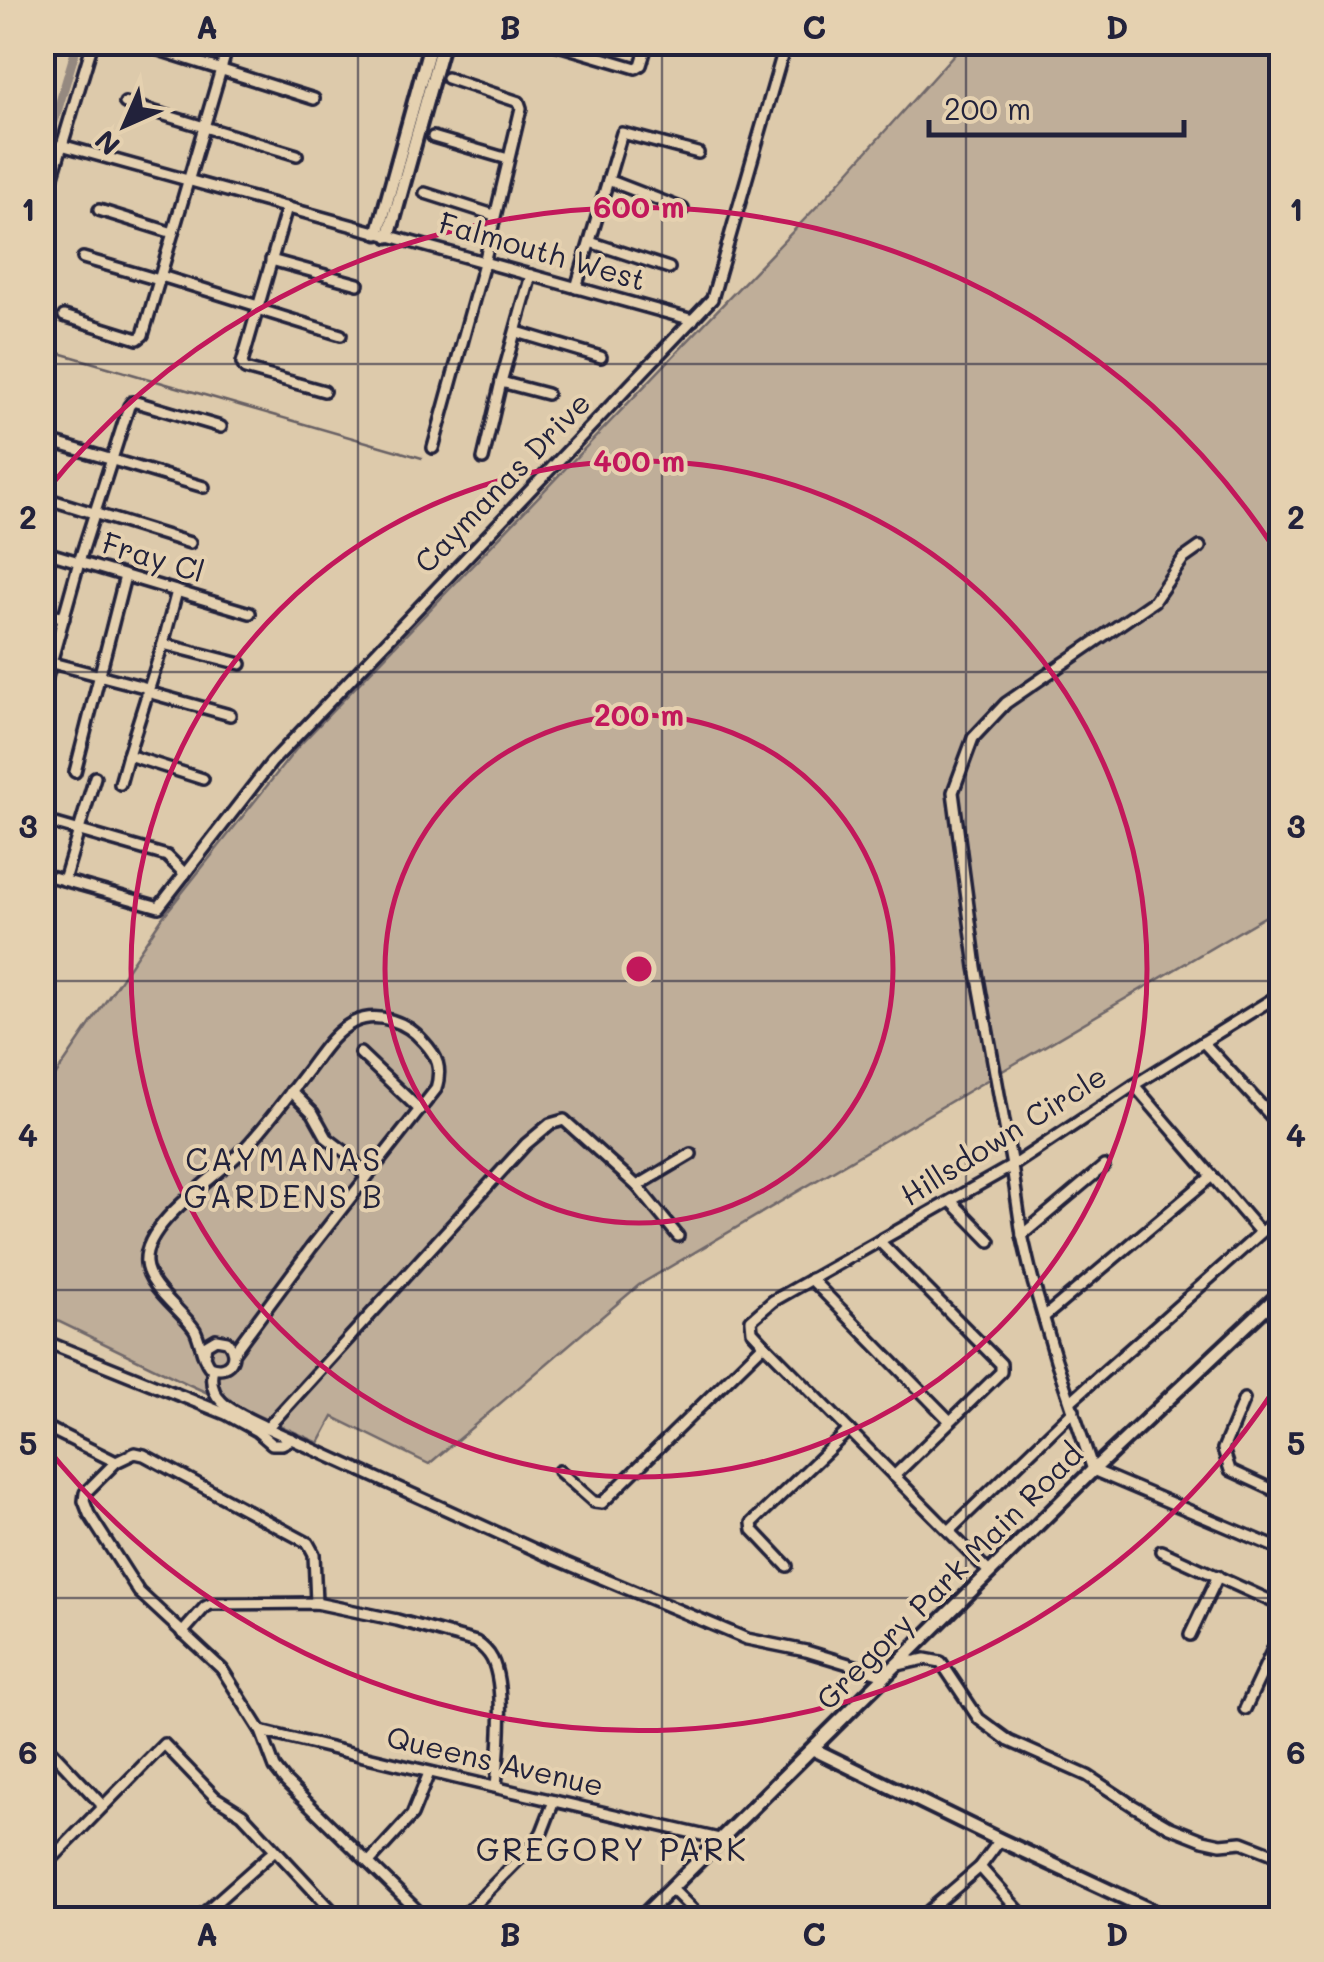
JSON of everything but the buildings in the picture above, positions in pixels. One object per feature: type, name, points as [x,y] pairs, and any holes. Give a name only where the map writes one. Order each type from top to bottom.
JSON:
[{"type":"street","points":[[42,212],[92,42]]},
{"type":"street","points":[[64,316],[141,338],[229,42]]},
{"type":"street","points":[[318,42],[330,46]]},
{"type":"street","points":[[384,234],[431,42]]},
{"type":"street","points":[[384,234],[444,42]]},
{"type":"street","points":[[548,42],[636,68],[641,65],[648,42]]},
{"type":"street","name":"Caymanas Drive","points":[[64,880],[159,907],[270,763],[712,299],[786,42]]},
{"type":"street","points":[[140,44],[314,100]]},
{"type":"street","points":[[433,448],[484,263],[521,104],[447,78]]},
{"type":"street","points":[[125,102],[297,155]]},
{"type":"street","points":[[576,288],[620,136],[624,132],[698,153]]},
{"type":"street","points":[[433,137],[508,159]]},
{"type":"street","name":"Falmouth West","points":[[61,144],[692,320]]},
{"type":"street","points":[[608,180],[683,209]]},
{"type":"street","points":[[425,193],[494,214]]},
{"type":"street","points":[[287,207],[242,363],[243,367],[324,391]]},
{"type":"street","points":[[99,210],[173,233]]},
{"type":"street","points":[[590,242],[668,268]]},
{"type":"street","points":[[84,258],[341,335]]},
{"type":"street","points":[[272,260],[358,284]]},
{"type":"street","points":[[483,459],[531,275]]},
{"type":"street","points":[[517,332],[601,357]]},
{"type":"street","points":[[501,382],[547,394]]},
{"type":"street","points":[[42,695],[79,562],[132,402],[221,427]]},
{"type":"street","points":[[42,439],[204,487]]},
{"type":"street","points":[[42,497],[190,543]]},
{"type":"street","points":[[1200,547],[1182,560],[1154,602],[1006,702],[974,738],[953,792],[976,967],[1022,1234],[1093,1470],[1282,1550]]},
{"type":"street","name":"Fray Cl","points":[[42,551],[250,613]]},
{"type":"street","points":[[75,772],[126,576]]},
{"type":"street","points":[[120,784],[177,591]]},
{"type":"street","points":[[42,610],[64,618]]},
{"type":"street","points":[[164,644],[241,664]]},
{"type":"street","points":[[48,669],[101,674],[230,715]]},
{"type":"street","points":[[128,755],[203,779]]},
{"type":"street","points":[[42,874],[64,880],[94,777]]},
{"type":"street","points":[[42,820],[167,856],[185,874]]},
{"type":"street","points":[[1277,996],[1282,1010]]},
{"type":"street","name":"Hillsdown Circle","points":[[764,1344],[752,1330],[751,1320],[773,1301],[1012,1166],[1277,996]]},
{"type":"street","points":[[204,1357],[206,1345],[216,1338],[228,1341],[234,1352],[226,1368],[209,1366],[204,1357],[197,1334],[150,1275],[145,1261],[160,1226],[183,1201],[244,1150],[334,1036],[358,1020],[386,1018],[417,1033],[435,1056],[440,1075],[436,1089],[234,1352]]},
{"type":"street","points":[[1203,1042],[1280,1127]]},
{"type":"street","points":[[360,1052],[420,1110]]},
{"type":"street","points":[[1134,1086],[1260,1232]]},
{"type":"street","points":[[291,1091],[313,1113],[327,1138],[348,1154],[366,1178]]},
{"type":"street","points":[[266,1428],[526,1144],[550,1124],[564,1120],[637,1186],[678,1236]]},
{"type":"street","points":[[637,1186],[691,1154]]},
{"type":"street","points":[[1022,1234],[1104,1166]]},
{"type":"street","points":[[1044,1317],[1212,1176]]},
{"type":"street","points":[[951,1201],[990,1241]]},
{"type":"street","points":[[949,1531],[1072,1406],[1282,1214]]},
{"type":"street","points":[[879,1241],[1001,1364],[1001,1372],[894,1476]]},
{"type":"street","points":[[811,1279],[950,1421]]},
{"type":"street","name":"Gregory Park Main Road","points":[[1172,1920],[812,1749],[1093,1470],[1282,1292]]},
{"type":"street","points":[[42,1340],[226,1414],[258,1431],[272,1444],[292,1439]]},
{"type":"street","points":[[560,1471],[594,1502],[602,1502],[764,1344],[990,1572]]},
{"type":"street","points":[[213,1368],[210,1379],[214,1396],[266,1428],[542,1553],[747,1639],[806,1651],[885,1675]]},
{"type":"street","points":[[1244,1399],[1223,1449],[1230,1470],[1282,1494]]},
{"type":"street","points":[[42,1424],[116,1462]]},
{"type":"street","points":[[787,1566],[752,1530],[752,1523],[849,1430]]},
{"type":"street","points":[[316,1603],[314,1554],[308,1543],[144,1456],[135,1453],[116,1462],[85,1492],[89,1514],[138,1592],[222,1669],[286,1782],[427,1920]]},
{"type":"street","points":[[1161,1551],[1282,1606]]},
{"type":"street","points":[[1190,1635],[1218,1576]]},
{"type":"street","points":[[182,1634],[212,1604],[316,1603],[476,1642],[486,1650],[497,1675],[501,1731],[496,1786]]},
{"type":"street","points":[[1245,1708],[1282,1630]]},
{"type":"street","points":[[895,1665],[926,1659],[940,1662],[979,1720],[1008,1741],[1088,1776],[1170,1827],[1221,1844],[1242,1842],[1281,1857]]},
{"type":"street","name":"Queens Avenue","points":[[260,1731],[719,1839]]},
{"type":"street","points":[[42,1741],[104,1806]]},
{"type":"street","points":[[42,1870],[164,1744],[215,1797],[242,1814],[341,1920]]},
{"type":"street","points":[[639,1920],[812,1749]]},
{"type":"street","points":[[370,1861],[412,1814],[429,1773]]},
{"type":"street","points":[[459,1920],[535,1843],[554,1802]]},
{"type":"street","points":[[918,1920],[980,1867],[1000,1840]]},
{"type":"street","points":[[196,1920],[275,1850]]},
{"type":"street","points":[[980,1867],[1027,1920]]},
{"type":"street","points":[[672,1889],[703,1920]]},
{"type":"shaded area","points":[[964,43],[1281,43],[1281,907],[639,1285],[429,1464],[333,1417],[319,1443],[43,1314],[43,1094],[162,918],[297,748],[825,198]]},
{"type":"waterway","points":[[42,162],[78,42]]},
{"type":"waterway","points":[[42,348],[422,458]]},
{"type":"district","name":"CAYMANAS GARDENS B","points":[[284,1178]]},
{"type":"district","name":"GREGORY PARK","points":[[612,1850]]}]
